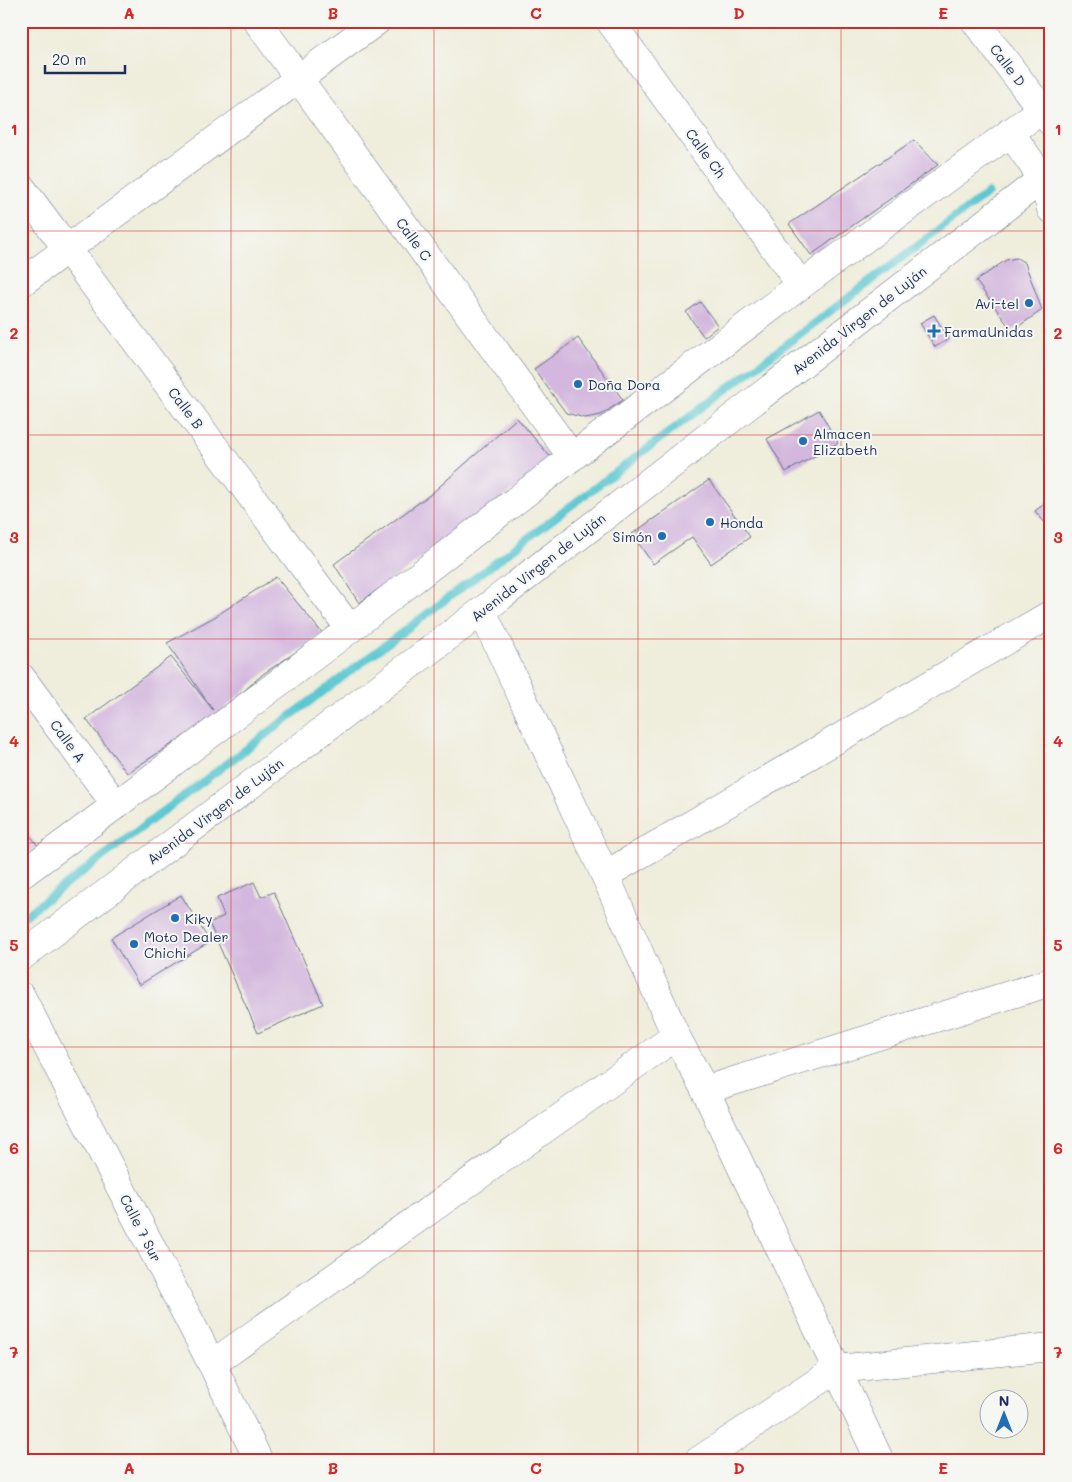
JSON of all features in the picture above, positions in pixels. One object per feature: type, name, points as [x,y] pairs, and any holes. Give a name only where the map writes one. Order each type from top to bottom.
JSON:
[{"type":"street","name":"Calle C","points":[[257,21],[572,458]]},
{"type":"street","points":[[21,283],[377,21]]},
{"type":"street","name":"Calle Ch","points":[[610,21],[801,285]]},
{"type":"street","name":"Calle D","points":[[975,21],[1048,111]]},
{"type":"street","points":[[21,874],[116,806],[801,285],[1010,132],[1048,111]]},
{"type":"street","points":[[1010,132],[1046,175],[1051,209]]},
{"type":"street","name":"Avenida Virgen de Luján","points":[[21,957],[482,611],[1046,175]]},
{"type":"street","name":"Calle B","points":[[21,187],[350,629]]},
{"type":"street","points":[[482,611],[605,875],[676,1036],[705,1090],[880,1461]]},
{"type":"street","points":[[605,875],[1051,614]]},
{"type":"street","name":"Calle A","points":[[21,677],[116,806]]},
{"type":"street","points":[[705,1090],[1051,982]]},
{"type":"street","name":"Calle 7 Sur","points":[[21,996],[212,1364],[259,1461]]},
{"type":"street","points":[[212,1364],[676,1036]]},
{"type":"street","points":[[698,1461],[837,1369],[1051,1347]]},
{"type":"building","points":[[914,140],[938,165],[811,255],[789,224]]},
{"type":"building","points":[[1017,258],[1025,263],[1042,310],[1012,331],[976,281],[1006,260]]},
{"type":"building","points":[[700,302],[718,326],[704,337],[686,312]]},
{"type":"building","name":"FarmaUnidas","points":[[934,315],[949,339],[935,347],[920,323]]},
{"type":"building","name":"Doña Dora","points":[[578,338],[623,400],[601,415],[585,418],[566,413],[534,369]]},
{"type":"building","name":"Almacen Elizabeth","points":[[819,410],[838,443],[786,472],[767,439]]},
{"type":"building","points":[[517,418],[553,460],[456,534],[359,603],[334,564],[431,494]]},
{"type":"building","name":"Honda","points":[[709,480],[750,537],[711,564],[692,537],[653,564],[632,534]]},
{"type":"building","points":[[1051,499],[1051,530],[1035,511]]},
{"type":"building","points":[[276,577],[323,634],[263,674],[217,715],[127,773],[86,719],[171,657],[213,710],[167,643],[216,616]]},
{"type":"building","points":[[21,824],[39,847],[21,858]]},
{"type":"building","points":[[254,882],[261,897],[274,892],[323,1004],[258,1033],[209,923],[224,916],[217,898]]},
{"type":"building","points":[[181,895],[210,942],[139,985],[111,938]]},
{"type":"waterway","points":[[21,918],[988,193]]},
{"type":"place","name":"Avi-tel","points":[[1029,303]]},
{"type":"place","name":"FarmaUnidas","points":[[934,331]]},
{"type":"place","name":"Doña Dora","points":[[578,384]]},
{"type":"place","name":"Almacen Elizabeth","points":[[803,441]]},
{"type":"place","name":"Honda","points":[[710,522]]},
{"type":"place","name":"Simón","points":[[662,536]]},
{"type":"place","name":"Kiky","points":[[175,918]]},
{"type":"place","name":"Moto Dealer Chichi","points":[[134,944]]}]
